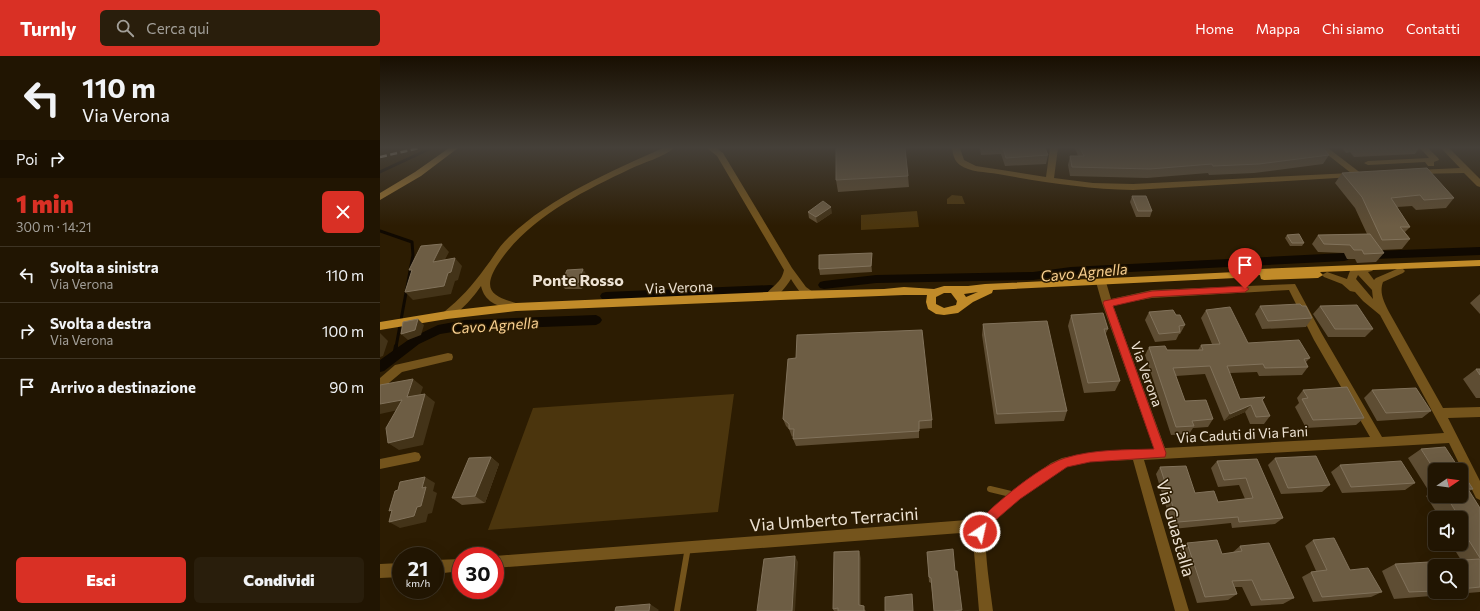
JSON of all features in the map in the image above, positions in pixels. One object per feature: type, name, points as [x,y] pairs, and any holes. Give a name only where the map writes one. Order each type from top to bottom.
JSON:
[{"type":"main road","points":[[380,197],[418,174]]},
{"type":"main road","name":"Via Verona","points":[[380,326],[447,314],[516,307],[904,291],[934,292],[946,288],[954,290],[970,290],[985,287],[1236,275],[1275,271],[1420,264],[1478,263]]},
{"type":"main road","name":"Via Verona","points":[[1236,275],[1278,278],[1357,272],[1444,270],[1478,263]]},
{"type":"main road","name":"Via Verona","points":[[884,293],[914,297],[931,304],[937,311],[949,313],[955,311],[961,305],[979,294],[1004,287]]},
{"type":"main road","points":[[954,290],[961,296],[961,305]]},
{"type":"main road","points":[[931,304],[931,296],[934,292]]},
{"type":"street","points":[[458,313],[469,303],[511,240],[537,218],[566,198],[614,174]]},
{"type":"street","points":[[733,174],[789,270],[803,289],[812,295]]},
{"type":"street","points":[[1015,174],[1100,187],[1133,187],[1362,174]]},
{"type":"street","points":[[1050,180],[1051,174]]},
{"type":"street","points":[[1471,174],[1480,184]]},
{"type":"street","name":"Via Verona","points":[[1275,271],[1357,272],[1403,268],[1420,264]]},
{"type":"street","points":[[770,296],[783,286],[787,280],[789,270]]},
{"type":"street","points":[[1400,271],[1379,280],[1376,289],[1377,297],[1384,313],[1440,413],[1480,494]]},
{"type":"street","points":[[1366,298],[1350,278],[1357,272],[1376,289]]},
{"type":"street","points":[[487,274],[485,288],[491,298],[501,304],[516,307]]},
{"type":"street","points":[[447,314],[457,307],[487,274]]},
{"type":"street","points":[[1328,275],[1345,282],[1384,313]]},
{"type":"street","name":"Via Verona","points":[[1101,282],[1107,303],[1161,453]]},
{"type":"street","points":[[1107,303],[1152,294],[1292,286],[1326,351],[1379,442]]},
{"type":"street","points":[[380,384],[399,368],[448,357]]},
{"type":"street","points":[[1440,413],[1480,412]]},
{"type":"street","name":"Via Caduti di Via Fani","points":[[983,525],[990,516],[1016,495],[1056,467],[1066,462],[1090,457],[1453,438]]},
{"type":"street","name":"Via Guastalla","points":[[1137,454],[1182,611]]},
{"type":"street","points":[[380,464],[415,457]]},
{"type":"street","points":[[983,525],[980,532],[979,544],[986,611]]},
{"type":"street","name":"Via Umberto Terracini","points":[[504,561],[983,525]]},
{"type":"street","points":[[380,571],[392,570]]},
{"type":"lane","points":[[990,489],[1016,495]]},
{"type":"lane","points":[[677,611],[688,547]]},
{"type":"shaded area","points":[[952,195],[962,196],[965,204],[947,204],[947,199]]},
{"type":"shaded area","points":[[917,211],[919,227],[861,230],[861,215]]},
{"type":"shaded area","points":[[734,394],[718,512],[488,530],[533,408]]},
{"type":"building","points":[[836,174],[908,174],[908,176],[836,180]]},
{"type":"building","points":[[1343,174],[1432,174],[1454,198],[1424,200],[1420,195],[1391,198],[1410,227],[1400,227],[1410,239],[1382,240],[1362,197]]},
{"type":"building","points":[[1132,196],[1146,196],[1152,211],[1138,211]]},
{"type":"building","points":[[823,201],[831,207],[816,217],[808,212]]},
{"type":"building","points":[[1299,234],[1304,243],[1292,243],[1287,235]]},
{"type":"building","points":[[1370,234],[1384,253],[1364,254],[1362,250],[1354,250],[1350,245],[1324,244],[1318,235]]},
{"type":"building","points":[[442,244],[433,262],[455,258],[451,272],[448,273],[444,286],[405,292],[412,270],[409,270],[421,246]]},
{"type":"building","points":[[872,253],[871,266],[819,269],[819,255]]},
{"type":"building","points":[[583,269],[578,283],[561,284],[567,270]]},
{"type":"building","points":[[1300,304],[1302,306],[1306,306],[1312,318],[1268,321],[1260,306]]},
{"type":"building","points":[[1357,305],[1373,329],[1335,329],[1320,306]]},
{"type":"building","points":[[1230,307],[1248,343],[1299,340],[1310,358],[1304,359],[1308,367],[1265,368],[1263,364],[1227,366],[1240,399],[1265,397],[1262,400],[1270,416],[1256,417],[1251,405],[1230,414],[1210,366],[1173,368],[1185,401],[1206,400],[1213,419],[1192,421],[1194,426],[1176,427],[1149,347],[1165,346],[1167,350],[1203,350],[1201,345],[1220,344],[1206,310]]},
{"type":"building","points":[[1173,310],[1176,315],[1180,315],[1185,325],[1179,326],[1180,332],[1159,334],[1149,312]]},
{"type":"building","points":[[1103,313],[1108,329],[1104,329],[1120,381],[1088,383],[1071,315]]},
{"type":"building","points":[[418,319],[415,330],[401,334],[403,322]]},
{"type":"building","points":[[1047,321],[1067,411],[997,414],[983,324]]},
{"type":"building","points":[[922,330],[932,420],[919,421],[919,431],[793,439],[794,429],[789,429],[789,424],[783,419],[788,359],[796,358],[797,335]]},
{"type":"building","points":[[1476,369],[1480,369],[1480,375]]},
{"type":"building","points":[[413,379],[407,397],[425,394],[413,437],[388,443],[386,428],[402,400],[380,404],[380,385]]},
{"type":"building","points":[[1347,387],[1364,418],[1313,420],[1302,399],[1308,398],[1303,390]]},
{"type":"building","points":[[1416,388],[1431,411],[1386,413],[1372,390]]},
{"type":"building","points":[[1445,447],[1455,463],[1430,463],[1421,449]]},
{"type":"building","points":[[1316,456],[1330,485],[1288,488],[1275,458]]},
{"type":"building","points":[[491,457],[475,496],[452,498],[469,458]]},
{"type":"building","points":[[1257,459],[1283,518],[1239,522],[1238,517],[1178,522],[1160,467],[1186,466],[1195,493],[1214,491],[1218,502],[1253,498],[1246,478],[1224,480],[1217,461]]},
{"type":"building","points":[[1401,461],[1415,483],[1351,487],[1340,465]]},
{"type":"building","points":[[425,477],[422,488],[426,487],[421,506],[417,507],[414,516],[389,522],[392,510],[389,511],[395,491],[398,490],[400,482]]},
{"type":"building","points":[[1468,482],[1473,489],[1468,489]]},
{"type":"building","points":[[1468,489],[1480,508],[1480,558],[1468,539],[1468,511],[1456,511],[1450,503],[1468,503]]},
{"type":"building","points":[[1334,538],[1350,570],[1368,568],[1382,592],[1322,597],[1311,572],[1327,570],[1313,540]]},
{"type":"building","points":[[1217,540],[1222,554],[1242,551],[1240,546],[1269,543],[1294,598],[1261,600],[1252,580],[1232,581],[1237,594],[1205,597],[1187,543]]},
{"type":"building","points":[[953,549],[955,571],[957,571],[962,610],[934,611],[927,552]]},
{"type":"building","points":[[859,551],[859,605],[864,606],[864,611],[838,611],[838,608],[833,609],[834,552]]},
{"type":"building","points":[[795,556],[792,611],[757,611],[764,559]]},
{"type":"building","points":[[1480,559],[1480,587],[1468,588],[1468,560]]},
{"type":"building","points":[[1428,562],[1428,591],[1409,592],[1395,564]]},
{"type":"building","points":[[912,594],[913,611],[885,611],[885,597]]},
{"type":"building","points":[[650,604],[649,611],[615,611],[616,607]]},
{"type":"waterway","points":[[380,231],[412,242],[413,255],[396,347]]},
{"type":"waterway","name":"Cavo Agnella","points":[[1374,255],[1480,251]]},
{"type":"waterway","name":"Cavo Agnella","points":[[824,285],[876,279],[1033,276],[1071,271],[1344,257]]},
{"type":"waterway","name":"Cavo Agnella","points":[[606,296],[771,289]]},
{"type":"waterway","name":"Cavo Agnella","points":[[380,367],[415,341],[438,330],[465,325],[596,320]]},
{"type":"waterway","name":"Cavo Agnella","points":[[394,356],[396,346]]},
{"type":"district","name":"Ponte Rosso","points":[[578,279]]},
{"type":"route","points":[[980,532],[988,519],[1016,495],[1056,467],[1066,462],[1090,457],[1161,453],[1107,303],[1152,294],[1245,289]]}]
